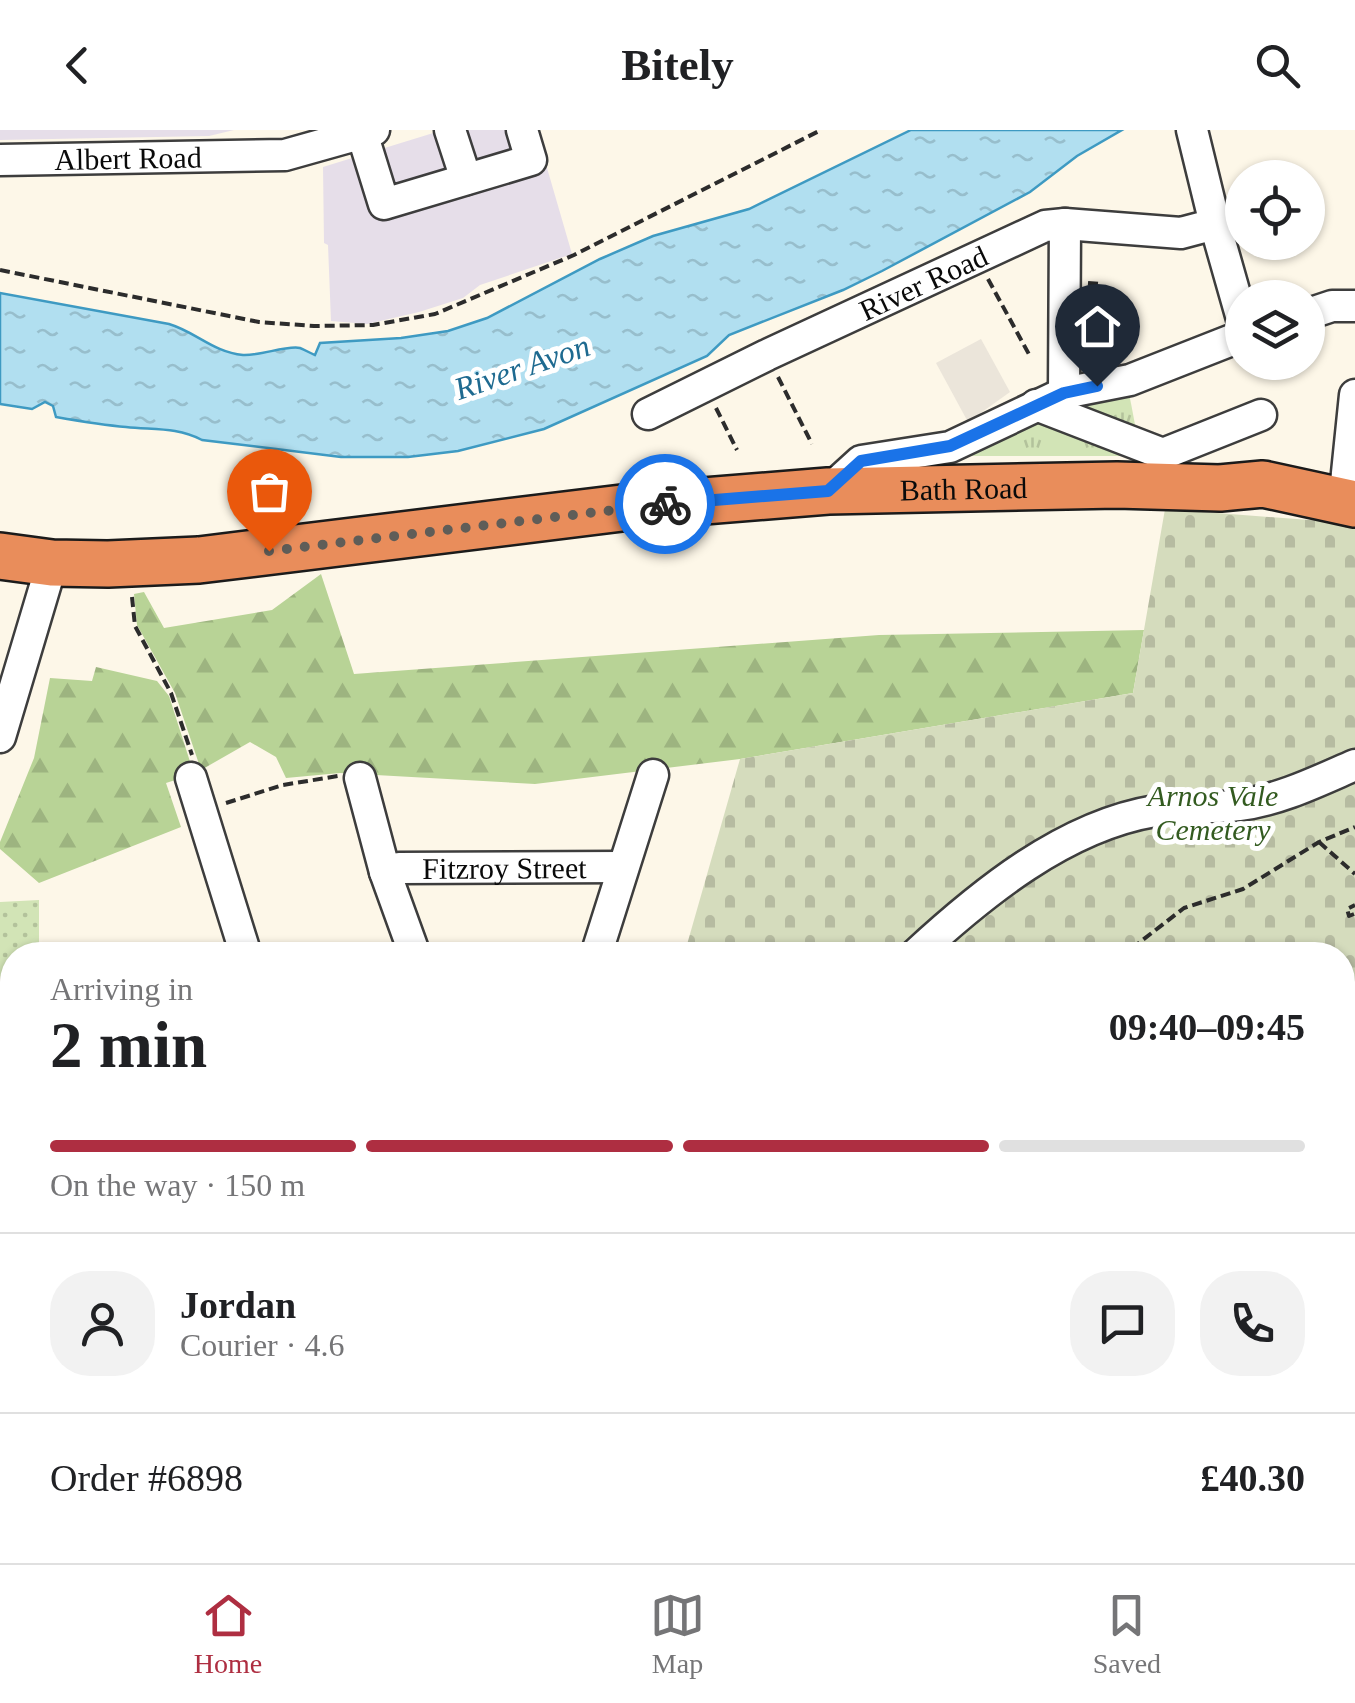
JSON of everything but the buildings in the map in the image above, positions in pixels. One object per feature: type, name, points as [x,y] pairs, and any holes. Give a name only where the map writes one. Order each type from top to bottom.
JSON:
[{"type":"highway","name":"Bath Road","points":[[0,556],[52,563],[199,560],[630,507],[828,491],[1006,486],[1220,488],[1263,484],[1336,501]]},
{"type":"highway","name":"Bath Road","points":[[0,570],[52,563]]},
{"type":"street","points":[[450,130],[466,179]]},
{"type":"street","points":[[368,132],[384,204],[531,160],[522,130]]},
{"type":"street","points":[[1192,130],[1231,280]]},
{"type":"street","name":"Albert Road","points":[[0,160],[253,143],[285,155],[304,140],[368,132]]},
{"type":"street","points":[[1050,399],[1065,224]]},
{"type":"street","name":"River Road","points":[[648,414],[1045,226],[1065,224],[1101,236],[1165,224],[1181,233],[1214,224]]},
{"type":"street","points":[[1325,308],[1355,306]]},
{"type":"street","points":[[828,491],[861,461],[950,446],[1050,399],[1130,380],[1225,343]]},
{"type":"street","points":[[1336,501],[1355,396]]},
{"type":"street","points":[[1050,399],[1163,454],[1260,415]]},
{"type":"street","points":[[0,737],[52,563]]},
{"type":"street","points":[[929,942],[1033,862],[1109,823],[1155,810],[1268,800],[1355,765]]},
{"type":"street","points":[[192,767],[242,942]]},
{"type":"street","points":[[600,942],[652,775]]},
{"type":"street","points":[[360,778],[410,942]]},
{"type":"street","name":"Fitzroy Street","points":[[386,872],[416,867],[622,867]]},
{"type":"path","points":[[0,270],[242,320],[314,326],[373,325],[435,314],[503,286],[671,208],[821,130]]},
{"type":"path","points":[[976,257],[1030,358]]},
{"type":"path","points":[[1090,283],[1100,284]]},
{"type":"path","points":[[767,355],[812,444]]},
{"type":"path","points":[[705,386],[738,450]]},
{"type":"path","points":[[131,587],[135,626],[171,693],[192,767]]},
{"type":"path","points":[[212,807],[306,780],[360,778]]},
{"type":"path","points":[[1141,942],[1184,908],[1244,889],[1319,842],[1355,827]]},
{"type":"path","points":[[1319,842],[1355,874]]},
{"type":"path","points":[[1354,914],[1349,916],[1346,909],[1355,905]]},
{"type":"shaded area","points":[[0,130],[234,130],[209,136],[0,140]]},
{"type":"shaded area","points":[[443,130],[536,130],[572,254],[480,285],[463,298],[419,312],[367,324],[331,321],[323,167]]},
{"type":"shaded area","points":[[981,339],[1010,392],[968,422],[936,363]]},
{"type":"green space","points":[[1129,393],[1141,456],[951,456],[1038,419]]},
{"type":"green space","name":"Arnos Vale Cemetery","points":[[1165,509],[1355,527],[1355,942],[688,942],[740,759],[1133,693]]},
{"type":"green space","points":[[321,574],[354,674],[879,635],[1144,630],[1133,693],[740,759],[535,784],[340,773],[286,778],[276,757],[250,742],[201,770],[175,693],[137,625],[134,594],[144,592],[164,628],[272,610]]},
{"type":"green space","points":[[96,667],[157,681],[169,696],[194,774],[166,783],[181,827],[39,883],[0,849],[0,842],[34,758],[50,678],[92,681]]},
{"type":"green space","points":[[39,900],[39,942],[0,942],[0,902]]},
{"type":"water","name":"River Avon","points":[[911,130],[1122,130],[1077,156],[1030,192],[843,290],[729,335],[707,356],[544,429],[458,451],[408,457],[341,457],[56,417],[53,406],[45,402],[32,409],[0,404],[0,293],[169,324],[232,353],[250,355],[295,347],[315,355],[320,343],[448,331],[487,318],[600,259],[653,236],[749,209]]},
{"type":"way so far","points":[[269,551],[665,504]]},
{"type":"route","points":[[665,504],[828,491],[861,461],[950,446],[1064,393],[1097,386]]}]
